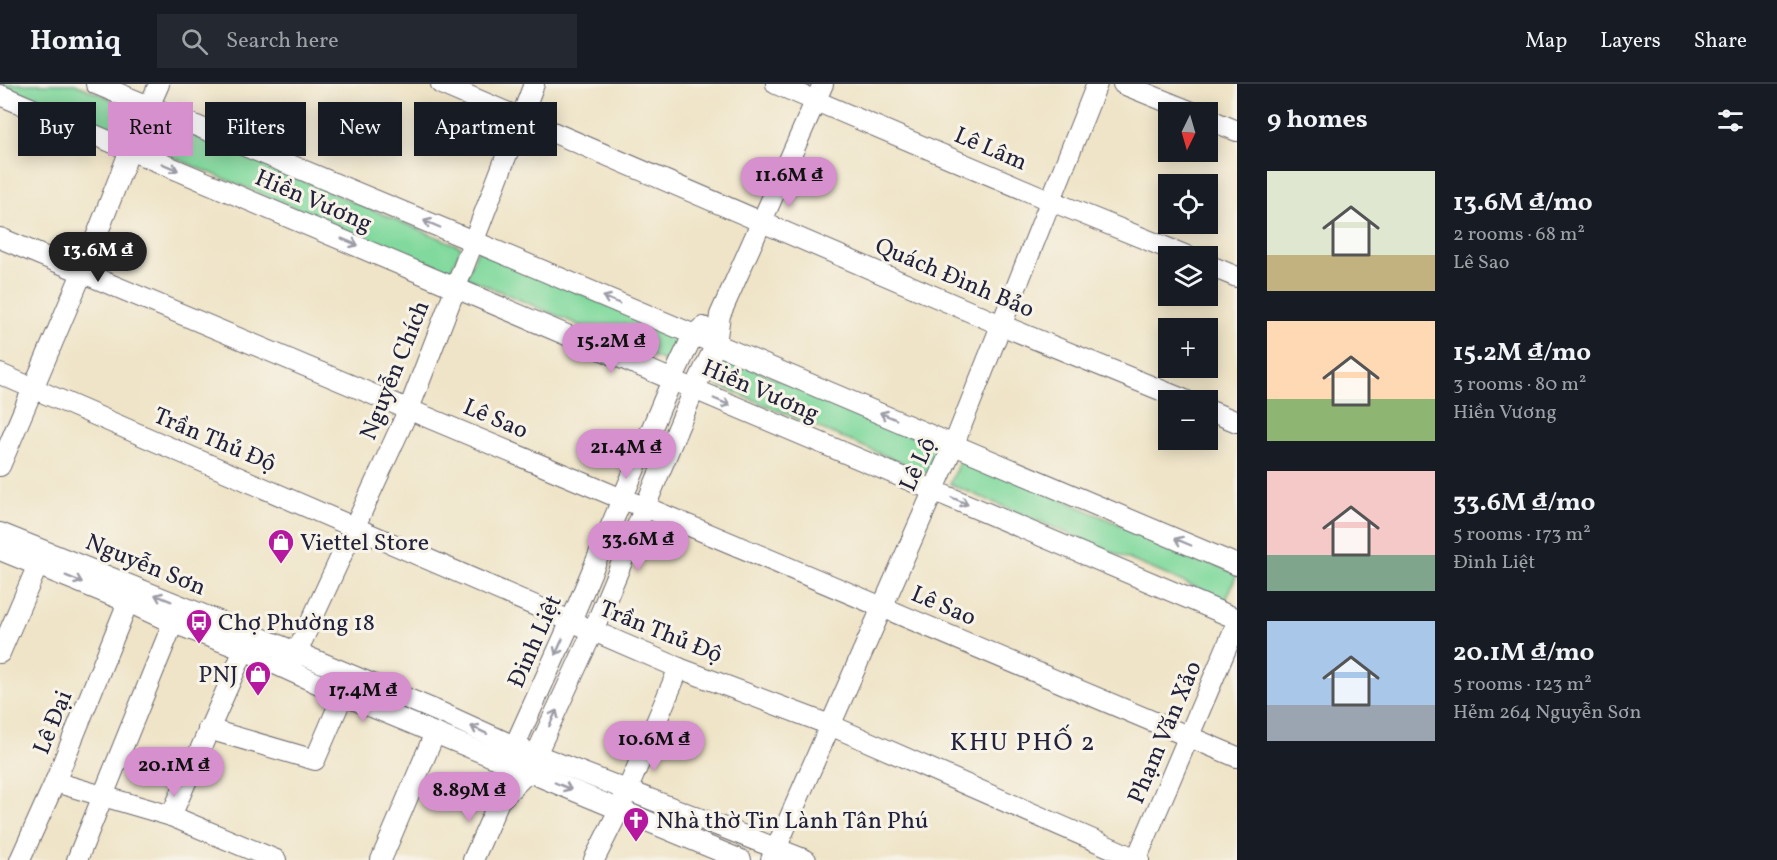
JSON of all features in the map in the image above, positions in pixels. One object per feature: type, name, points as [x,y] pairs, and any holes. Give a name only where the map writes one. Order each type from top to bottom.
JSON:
[{"type":"street","name":"Hiền Vương","points":[[96,84],[139,102]]},
{"type":"street","points":[[150,102],[159,84]]},
{"type":"street","name":"Quách Đình Bảo","points":[[441,84],[482,102]]},
{"type":"street","name":"Nguyễn Chích","points":[[527,102],[534,84]]},
{"type":"street","name":"Lê Lâm","points":[[776,84],[819,92],[1051,201],[1162,246]]},
{"type":"street","name":"Lê Lộ","points":[[774,854],[954,444],[1097,84]]},
{"type":"street","points":[[1124,84],[1168,102]]},
{"type":"street","name":"Đinh Liệt","points":[[499,801],[531,763],[593,631],[694,390],[716,344],[720,315],[819,92]]},
{"type":"street","name":"Hiền Vương","points":[[0,95],[108,141]]},
{"type":"street","points":[[1218,123],[1237,131]]},
{"type":"street","name":"Hiền Vương","points":[[193,125],[1237,565]]},
{"type":"street","name":"Quách Đình Bảo","points":[[557,134],[1001,325],[1160,390]]},
{"type":"street","points":[[0,466],[82,273],[128,156]]},
{"type":"street","name":"Hiền Vương","points":[[144,156],[1237,621]]},
{"type":"street","name":"Nguyễn Chích","points":[[293,661],[409,409],[506,156]]},
{"type":"street","name":"Lê Sao","points":[[0,238],[1237,757]]},
{"type":"street","points":[[1218,269],[1237,277]]},
{"type":"street","points":[[693,334],[720,315]]},
{"type":"street","name":"Đinh Liệt","points":[[473,860],[499,801],[511,755],[571,621],[693,334]]},
{"type":"street","name":"Trần Thủ Độ","points":[[0,374],[679,668],[830,725],[1137,860]]},
{"type":"street","points":[[1218,414],[1237,422]]},
{"type":"street","name":"Nguyễn Sơn","points":[[0,533],[41,558],[172,623],[244,650],[293,661],[343,695],[435,733],[531,763],[619,810],[741,860]]},
{"type":"street","name":"Nguyễn Sơn","points":[[0,550],[41,558],[293,661],[444,714],[511,755]]},
{"type":"street","points":[[0,653],[41,558]]},
{"type":"street","name":"Lê Đại","points":[[20,860],[55,782],[128,602]]},
{"type":"street","name":"Phạm Văn Xảo","points":[[1137,860],[1237,621]]},
{"type":"street","points":[[77,860],[172,623]]},
{"type":"street","points":[[171,816],[244,650]]},
{"type":"street","points":[[594,860],[619,810],[679,668]]},
{"type":"street","points":[[208,729],[315,760],[343,695]]},
{"type":"street","points":[[381,860],[435,733]]},
{"type":"street","name":"Nguyễn Sơn","points":[[531,763],[626,789],[774,854],[806,860]]},
{"type":"street","points":[[55,782],[171,816],[276,860]]},
{"type":"green space","points":[[0,84],[75,84],[118,102],[108,102],[108,130],[96,125],[96,102],[43,102]]},
{"type":"green space","points":[[193,135],[205,140],[205,156],[243,156],[461,247],[450,273],[170,156],[193,156]]},
{"type":"green space","points":[[478,250],[682,337],[671,364],[466,277]]},
{"type":"green space","points":[[715,353],[942,449],[930,475],[704,379]]},
{"type":"green space","points":[[961,457],[1237,574],[1226,600],[950,484]]},
{"type":"place","name":"Viettel Store","points":[[281,565]]},
{"type":"place","name":"Chợ Phường 18","points":[[199,645]]},
{"type":"place","name":"PNJ","points":[[258,697]]},
{"type":"place","name":"Nhà thờ Tin Lành Tân Phú","points":[[636,843]]},
{"type":"district","name":"KHU PHỐ 2","points":[[1023,741]]}]
